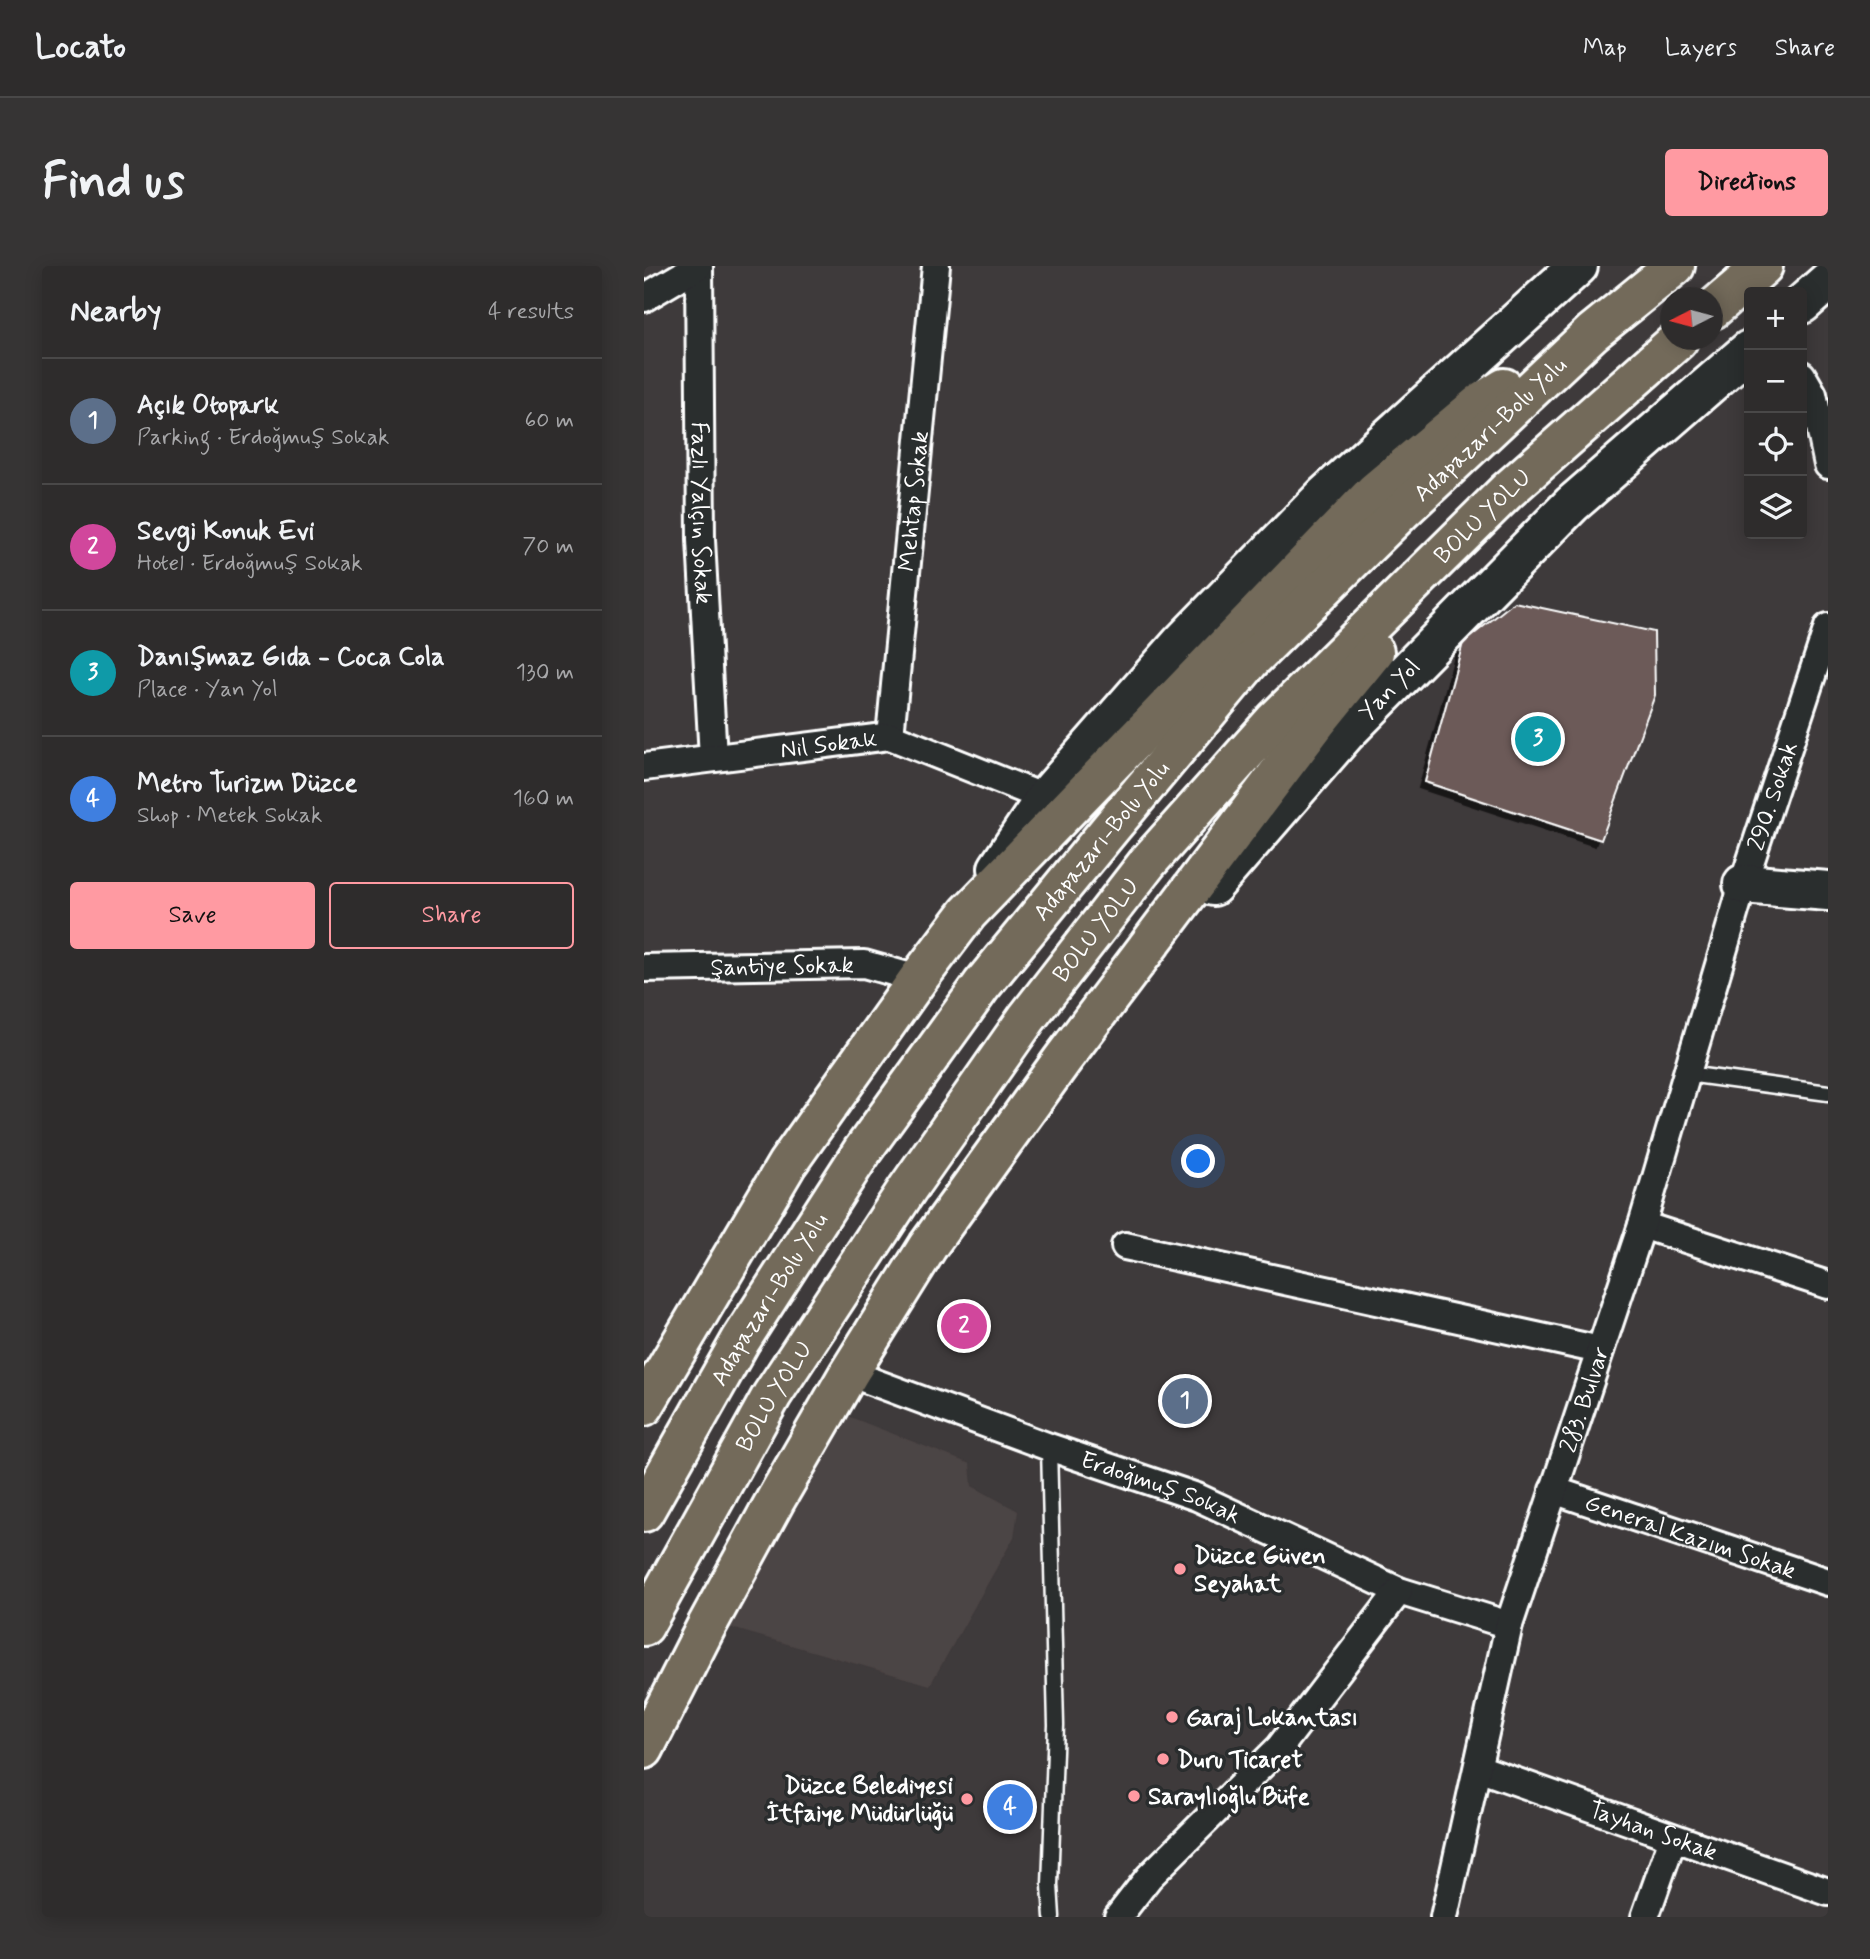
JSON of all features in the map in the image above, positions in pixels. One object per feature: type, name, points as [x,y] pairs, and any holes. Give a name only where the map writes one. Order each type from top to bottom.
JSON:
[{"type":"highway","name":"Adapazarı-Bolu Yolu","points":[[644,1512],[756,1318],[863,1150],[982,985],[1250,661],[1401,512],[1592,334],[1675,266]]},
{"type":"highway","points":[[1723,300],[1763,266]]},
{"type":"highway","points":[[644,1406],[787,1164],[968,913],[1375,491],[1480,403],[1592,334]]},
{"type":"highway","name":"BOLU YOLU","points":[[644,1626],[772,1395],[908,1188],[1027,1018],[1148,862],[1275,720],[1507,491],[1667,350]]},
{"type":"highway","points":[[644,1749],[706,1627],[849,1373],[928,1246],[1063,1059],[1317,722],[1507,491]]},
{"type":"street","points":[[644,298],[698,266]]},
{"type":"street","name":"Fazlı Yalçın Sokak","points":[[698,266],[701,540],[713,758]]},
{"type":"street","name":"Mehtap Sokak","points":[[890,736],[936,266]]},
{"type":"street","points":[[968,913],[1045,797],[1181,643],[1325,495],[1578,266]]},
{"type":"street","points":[[1807,300],[1828,281]]},
{"type":"street","name":"Yan Yol","points":[[1063,1059],[1345,734],[1572,504],[1744,354]]},
{"type":"street","points":[[1807,384],[1814,394],[1828,465]]},
{"type":"street","name":"290. Sokak","points":[[1743,884],[1828,627]]},
{"type":"street","name":"Nil Sokak","points":[[644,767],[890,736],[1045,797]]},
{"type":"street","points":[[1743,884],[1828,891]]},
{"type":"street","name":"283. Bulvar","points":[[1444,1917],[1509,1625],[1642,1225],[1743,884]]},
{"type":"street","name":"Şantiye Sokak","points":[[644,968],[864,964],[918,979]]},
{"type":"street","points":[[1642,1225],[1828,1285]]},
{"type":"street","points":[[1125,1246],[1600,1350]]},
{"type":"street","name":"Erdoğmuş Sokak","points":[[849,1373],[1049,1447],[1197,1497],[1399,1591],[1509,1625]]},
{"type":"street","name":"General Kazım Sokak","points":[[1553,1490],[1828,1582]]},
{"type":"street","points":[[1118,1917],[1149,1877],[1280,1747],[1399,1591]]},
{"type":"street","name":"Tayhan Sokak","points":[[1478,1768],[1828,1892]]},
{"type":"street","points":[[1645,1917],[1673,1838]]},
{"type":"lane","points":[[1687,1074],[1828,1093]]},
{"type":"lane","points":[[1049,1447],[1056,1726],[1049,1885],[1052,1917]]},
{"type":"shaded area","points":[[845,1415],[970,1464],[972,1486],[1018,1511],[1014,1537],[930,1685],[728,1627]]},
{"type":"building","points":[[1514,602],[1654,632],[1655,695],[1601,840],[1425,782],[1463,643]]},
{"type":"place","name":"Danışmaz Gıda - Coca Cola","points":[[1538,739]]},
{"type":"place","name":"Sevgi Konuk Evi","points":[[964,1326]]},
{"type":"place","name":"Açık Otopark","points":[[1185,1401]]},
{"type":"place","name":"Düzce Güven Seyahat","points":[[1180,1569]]},
{"type":"place","name":"Garaj Lokantası","points":[[1172,1717]]},
{"type":"place","name":"Duru Ticaret","points":[[1163,1759]]},
{"type":"place","name":"Saraylıoğlu Büfe","points":[[1134,1796]]},
{"type":"place","name":"Düzce Belediyesi İtfaiye Müdürlüğü","points":[[967,1799]]},
{"type":"place","name":"Metro Turizm Düzce","points":[[1010,1807]]}]
